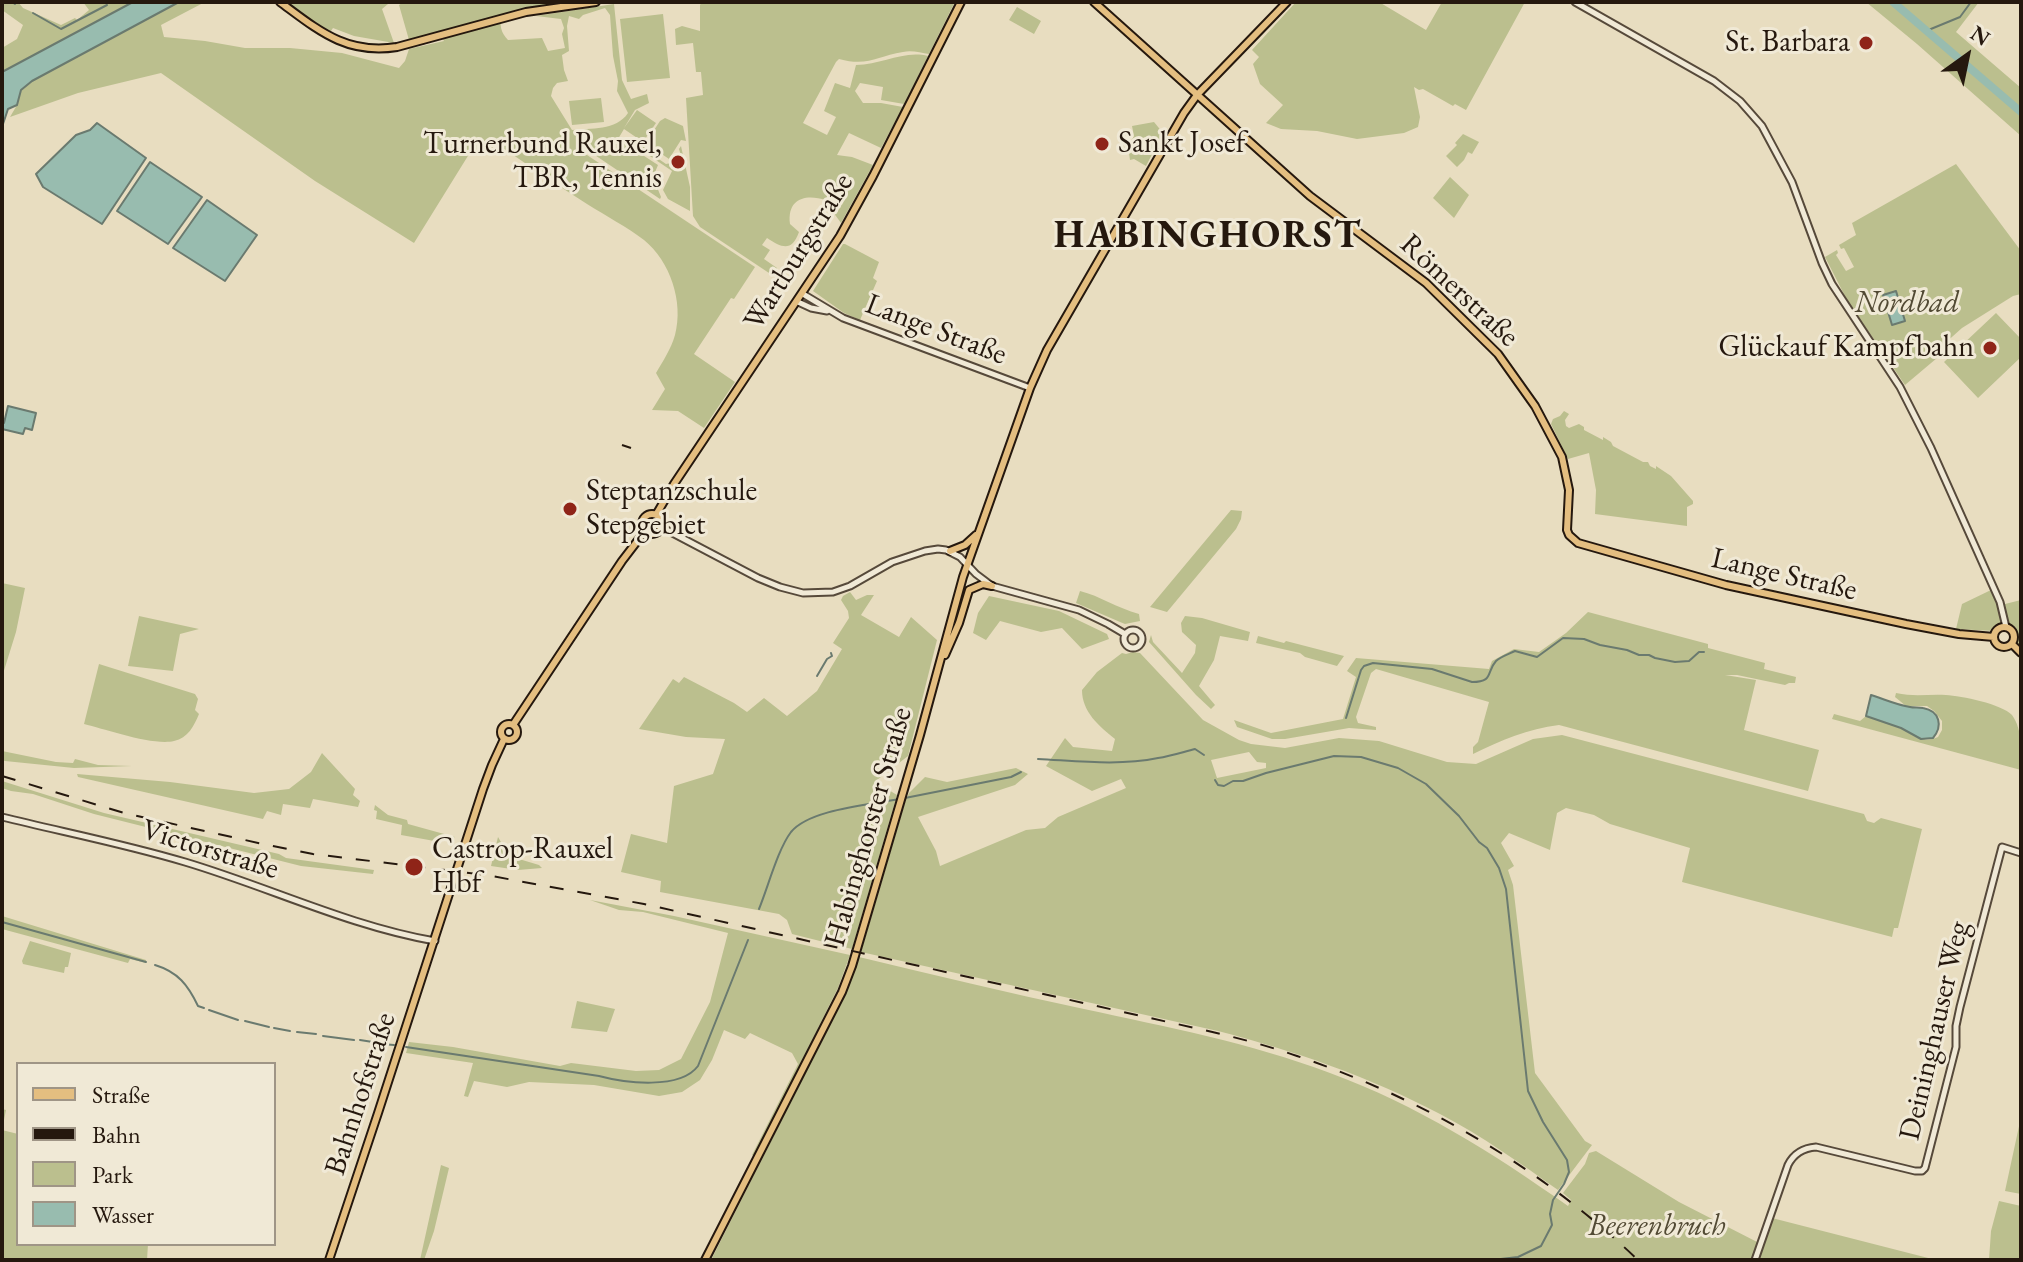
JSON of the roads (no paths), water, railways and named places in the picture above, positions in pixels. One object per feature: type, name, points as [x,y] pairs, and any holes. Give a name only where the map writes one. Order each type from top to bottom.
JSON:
[{"type":"main road","points":[[280,2],[335,40],[377,49],[397,47],[526,12],[596,2]]},
{"type":"main road","name":"Wartburgstraße","points":[[656,515],[840,236],[961,2]]},
{"type":"main road","name":"Römerstraße","points":[[1094,2],[1310,196],[1426,283],[1498,354],[1535,406],[1562,457],[1569,490],[1569,535]]},
{"type":"main road","name":"Habinghorster Straße","points":[[705,1260],[842,992],[852,966],[967,565],[1030,388],[1047,350],[1170,136],[1197,95],[1287,2]]},
{"type":"main road","points":[[656,515],[661,520],[661,527],[654,533],[645,531],[643,519],[656,515]]},
{"type":"main road","points":[[513,725],[645,531]]},
{"type":"main road","points":[[950,551],[965,545],[978,532]]},
{"type":"main road","name":"Lange Straße","points":[[1569,535],[1581,545],[1726,585],[1906,624],[1994,637]]},
{"type":"main road","points":[[936,676],[959,623],[969,590],[983,584],[992,586]]},
{"type":"main road","points":[[2013,642],[2007,647],[1996,642],[1994,637],[1998,629],[2006,627],[2013,631],[2013,642],[2021,653]]},
{"type":"main road","points":[[2013,642],[2021,646]]},
{"type":"main road","points":[[505,724],[513,725],[516,735],[512,740],[504,739],[500,735],[501,729],[505,724]]},
{"type":"main road","name":"Bahnhofstraße","points":[[329,1260],[488,775],[504,739]]},
{"type":"street","points":[[1575,2],[1714,81],[1740,101],[1762,126],[1800,202],[1832,284],[1900,387],[1931,448],[2000,602],[2006,627]]},
{"type":"street","name":"Lange Straße","points":[[803,294],[828,311],[856,323],[1030,388]]},
{"type":"street","name":"Lange Straße","points":[[798,302],[828,311]]},
{"type":"street","points":[[661,527],[758,578],[803,593],[833,592],[892,562],[942,549],[950,551],[992,586],[1079,610],[1125,634]]},
{"type":"street","name":"Victorstraße","points":[[2,817],[185,862],[402,935],[435,941]]},
{"type":"street","name":"Deininghauser Weg","points":[[1755,1260],[1788,1165],[1801,1150],[1816,1147],[1915,1171],[1925,1168],[1956,1047],[1956,1026],[2002,847],[2021,853]]},
{"type":"water","points":[[133,2],[179,2],[32,81],[21,90],[17,105],[8,109],[2,127],[2,72]]},
{"type":"water","points":[[97,123],[146,158],[102,224],[43,187],[36,174],[76,135],[90,130]]},
{"type":"water","points":[[150,162],[202,197],[168,244],[117,211]]},
{"type":"water","points":[[207,200],[257,235],[225,281],[173,248]]},
{"type":"water","points":[[1896,291],[1905,321],[1892,325],[1883,295]]},
{"type":"water","points":[[8,406],[36,413],[32,430],[25,428],[23,434],[2,429]]},
{"type":"water","points":[[1871,695],[1933,712],[1939,724],[1933,738],[1921,739],[1901,728],[1866,716]]},
{"type":"waterway","points":[[1893,2],[2021,112]]},
{"type":"waterway","points":[[1926,31],[1960,17],[1971,2]]},
{"type":"waterway","points":[[33,13],[61,29],[107,5]]},
{"type":"waterway","points":[[1346,718],[1361,670],[1373,663],[1432,669],[1479,682],[1487,678],[1496,661],[1505,656],[1515,651],[1537,657],[1563,638],[1584,639],[1675,662],[1689,661],[1699,652],[1704,652]]},
{"type":"waterway","points":[[817,676],[832,656],[831,653]]},
{"type":"waterway","points":[[1038,759],[1128,762],[1195,749],[1204,755]]},
{"type":"waterway","points":[[1215,780],[1218,785],[1224,786],[1233,781],[1243,781],[1334,756],[1361,757],[1398,768],[1426,784],[1459,816],[1487,848],[1499,868],[1506,889],[1528,1091],[1567,1160],[1569,1172],[1553,1200],[1550,1214],[1552,1225],[1541,1246],[1518,1257],[1492,1260]]},
{"type":"waterway","points":[[905,798],[1011,777],[1021,772]]},
{"type":"waterway","points":[[759,909],[782,848],[800,824],[826,813],[899,799]]},
{"type":"waterway","points":[[2,922],[146,962]]},
{"type":"waterway","points":[[406,1047],[623,1081],[652,1083],[679,1079],[698,1066],[748,940]]},
{"type":"waterway","points":[[155,965],[176,976],[198,1006],[204,1008]]},
{"type":"waterway","points":[[209,1010],[238,1020]]},
{"type":"waterway","points":[[245,1021],[269,1027]]},
{"type":"waterway","points":[[274,1028],[290,1031]]},
{"type":"waterway","points":[[297,1032],[316,1034]]},
{"type":"waterway","points":[[323,1036],[354,1040]]},
{"type":"waterway","points":[[360,1040],[379,1043]]},
{"type":"waterway","points":[[382,1044],[394,1045]]},
{"type":"railway","points":[[622,445],[631,448]]},
{"type":"railway","points":[[2,776],[124,813],[263,844],[313,854],[486,875],[644,904],[1261,1044],[1390,1093],[1478,1139],[1561,1195],[1638,1260]]},
{"type":"place","name":"St. Barbara","points":[[1866,43]]},
{"type":"place","name":"Sankt Josef","points":[[1102,144]]},
{"type":"place","name":"Turnerbund Rauxel, TBR, Tennis","points":[[678,162]]},
{"type":"place","name":"Glückauf Kampfbahn","points":[[1990,348]]},
{"type":"place","name":"Steptanzschule Stepgebiet","points":[[570,509]]},
{"type":"place","name":"Castrop-Rauxel Hbf","points":[[414,867]]},
{"type":"district","name":"HABINGHORST","points":[[1208,237]]},
{"type":"park label","name":"Nordbad","points":[[1907,304]]},
{"type":"park label","name":"Beerenbruch","points":[[1657,1227]]}]
